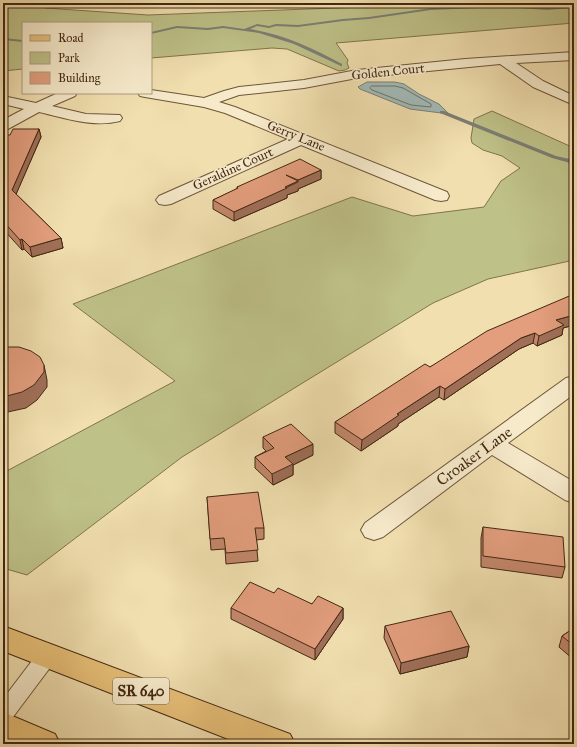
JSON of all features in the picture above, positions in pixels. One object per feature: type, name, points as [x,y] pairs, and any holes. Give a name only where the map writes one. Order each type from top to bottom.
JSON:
[{"type":"main road","name":"SR 640","points":[[3,638],[279,744]]},
{"type":"main road","points":[[3,726],[44,744]]},
{"type":"street","name":"Golden Court","points":[[206,103],[222,95],[235,91],[297,85],[358,74],[504,60],[574,56]]},
{"type":"street","points":[[504,60],[538,84],[574,101]]},
{"type":"street","points":[[3,126],[38,107],[68,94]]},
{"type":"street","name":"Gerry Lane","points":[[151,94],[206,103],[230,110],[441,196]]},
{"type":"street","points":[[3,100],[86,118],[115,118]]},
{"type":"street","name":"Geraldine Court","points":[[165,200],[301,139]]},
{"type":"street","name":"Croaker Lane","points":[[374,530],[574,383]]},
{"type":"street","points":[[491,444],[574,494]]},
{"type":"lane","points":[[3,715],[48,655]]},
{"type":"green space","points":[[3,3],[34,3],[45,8],[148,15],[416,5],[574,3],[574,23],[336,43],[348,60],[347,63],[349,68],[339,71],[287,49],[272,48],[152,58],[152,22],[22,22],[22,69],[3,71]]},
{"type":"green space","points":[[492,111],[574,148],[574,260],[488,279],[433,303],[182,457],[27,575],[3,568],[3,473],[175,381],[73,304],[352,197],[413,216],[484,207],[501,181],[520,168],[502,156],[483,150],[472,143],[471,138],[474,119]]},
{"type":"water","points":[[367,82],[395,82],[404,84],[419,94],[439,104],[449,114],[410,109],[358,87]]},
{"type":"building","points":[[13,129],[39,129],[12,190],[61,238],[30,247],[22,239],[20,240],[3,221],[3,142],[6,135],[10,135]]},
{"type":"building","points":[[300,159],[321,170],[298,180],[286,175],[298,181],[285,187],[287,188],[234,212],[213,200],[238,188],[237,187]]},
{"type":"building","points":[[574,294],[574,315],[556,320],[564,325],[539,336],[535,333],[521,338],[445,389],[440,386],[397,414],[399,415],[362,440],[335,422],[425,364],[430,367],[487,331]]},
{"type":"building","points":[[3,347],[19,347],[31,351],[40,357],[44,365],[44,372],[34,385],[22,392],[3,397]]},
{"type":"building","points":[[291,424],[313,444],[285,457],[293,464],[272,474],[255,457],[274,448],[263,437]]},
{"type":"building","points":[[258,492],[264,528],[255,528],[258,550],[226,553],[224,538],[210,539],[207,497]]},
{"type":"building","points":[[483,527],[563,537],[565,567],[483,556]]},
{"type":"building","points":[[250,582],[274,593],[278,588],[312,604],[318,596],[343,608],[315,649],[231,608]]},
{"type":"building","points":[[451,611],[469,646],[401,663],[385,626]]},
{"type":"building","points":[[574,628],[574,646],[562,636]]},
{"type":"waterway","points":[[152,33],[177,27],[208,29],[223,27],[244,30],[257,25],[269,27],[276,25],[298,26],[431,9],[503,6],[547,9],[574,7]]},
{"type":"waterway","points":[[247,30],[283,38],[341,65]]},
{"type":"waterway","points":[[3,39],[22,41]]},
{"type":"waterway","points":[[442,112],[554,157],[574,162]]}]
